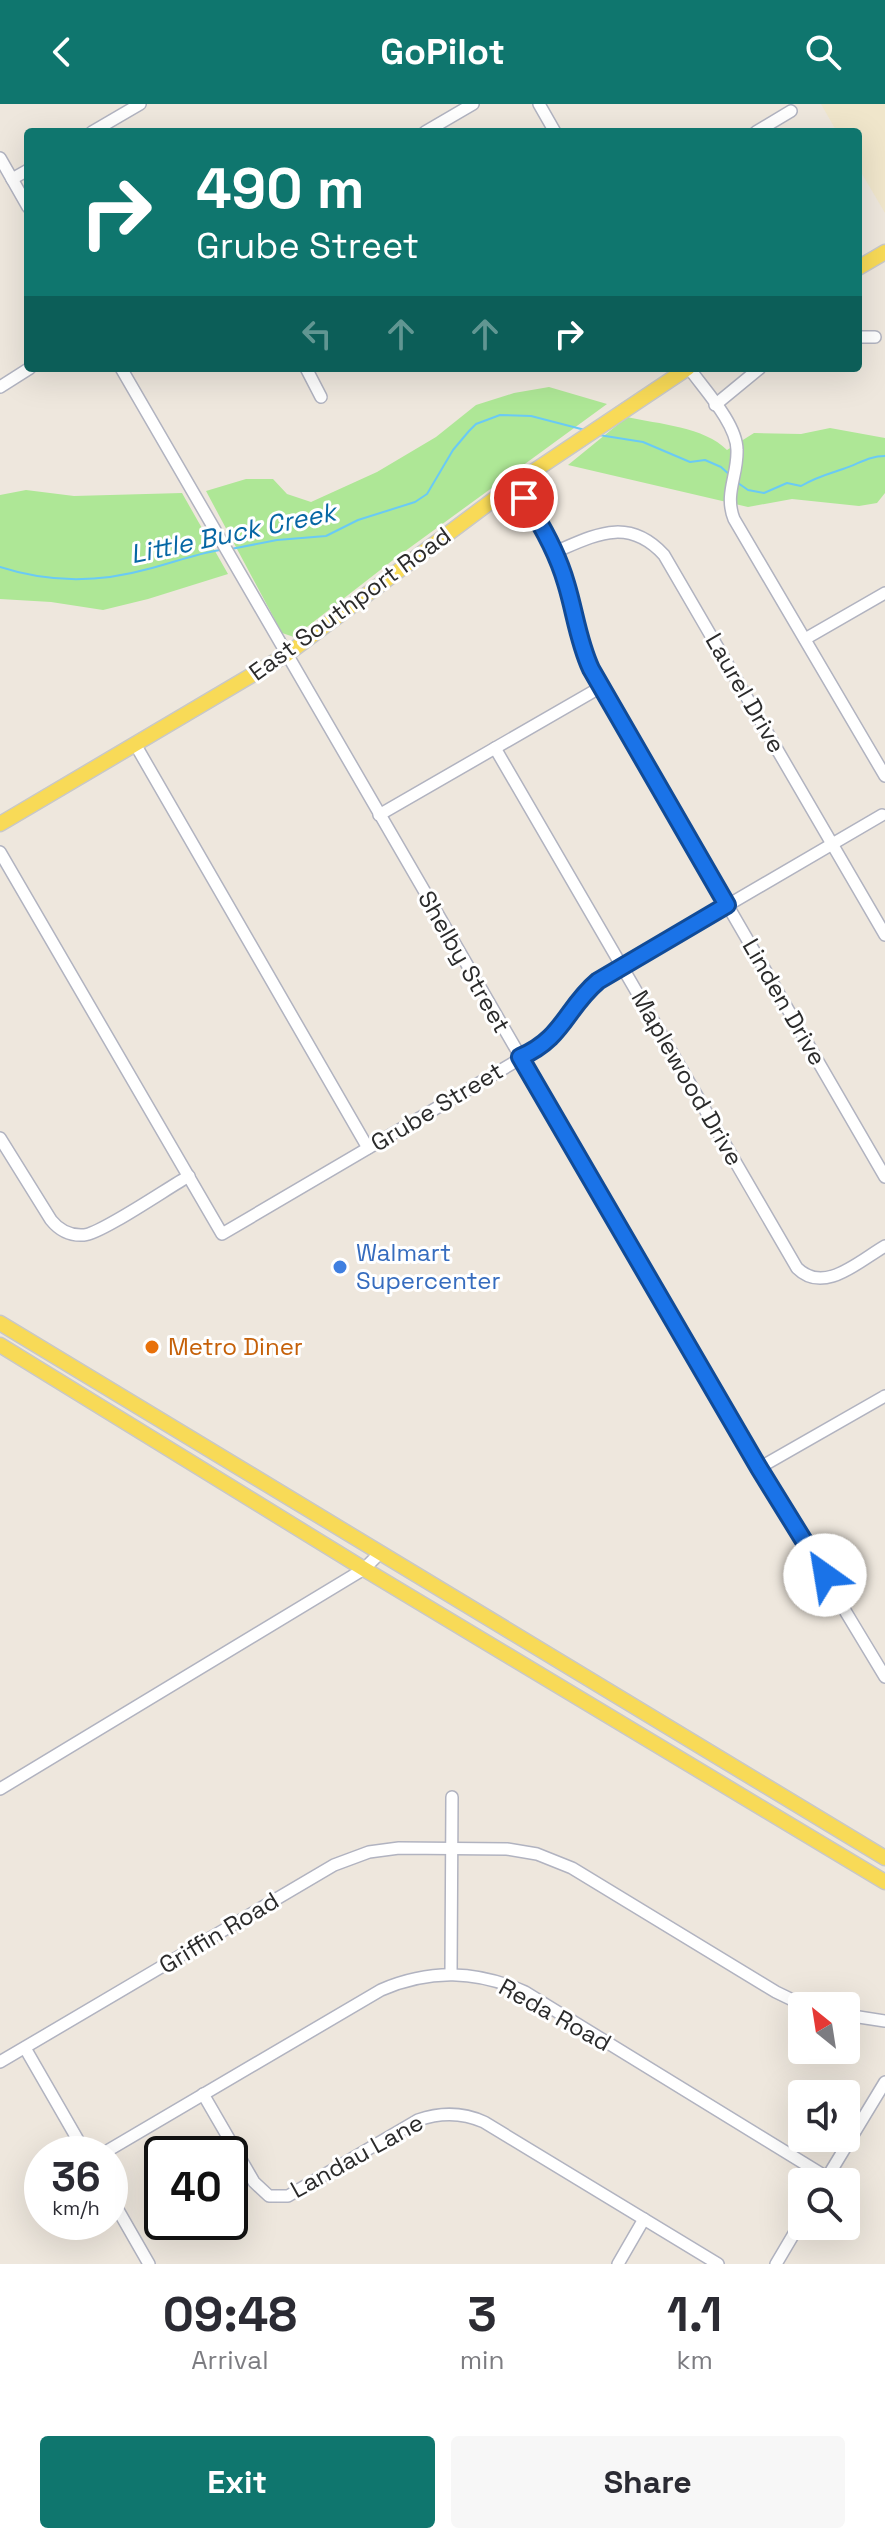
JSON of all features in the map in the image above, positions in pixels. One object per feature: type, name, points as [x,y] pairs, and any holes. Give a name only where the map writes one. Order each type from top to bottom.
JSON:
[{"type":"main road","points":[[862,266],[885,252]]},
{"type":"main road","name":"East Southport Road","points":[[0,824],[286,655],[513,485],[683,372]]},
{"type":"main road","points":[[0,1323],[885,1858]]},
{"type":"main road","points":[[0,1345],[364,1569],[885,1882]]},
{"type":"street","points":[[99,128],[140,104]]},
{"type":"street","points":[[432,128],[473,104]]},
{"type":"street","points":[[539,104],[553,128]]},
{"type":"street","points":[[763,128],[791,111]]},
{"type":"street","points":[[0,158],[7,179],[24,202]]},
{"type":"street","points":[[862,337],[875,337]]},
{"type":"street","points":[[0,387],[24,372]]},
{"type":"street","name":"Shelby Street","points":[[123,372],[759,1468],[885,1677]]},
{"type":"street","points":[[308,372],[321,397]]},
{"type":"street","points":[[692,372],[734,434],[737,457],[729,505],[734,519],[885,776]]},
{"type":"street","points":[[715,405],[755,372]]},
{"type":"street","name":"Linden Drive","points":[[513,485],[539,521],[555,552],[566,580],[580,643],[601,687],[885,1177]]},
{"type":"street","name":"Laurel Drive","points":[[555,552],[611,532],[640,536],[661,552],[885,935]]},
{"type":"street","points":[[805,639],[885,593]]},
{"type":"street","points":[[379,815],[601,687]]},
{"type":"street","points":[[135,744],[368,1148]]},
{"type":"street","name":"Maplewood Drive","points":[[495,748],[797,1268],[812,1278],[832,1277],[885,1246]]},
{"type":"street","name":"Grube Street","points":[[189,1176],[222,1234],[551,1039],[589,989],[622,966],[882,815]]},
{"type":"street","points":[[0,852],[189,1176],[96,1231],[74,1235],[51,1220],[0,1138]]},
{"type":"street","points":[[759,1468],[885,1396]]},
{"type":"street","points":[[0,1789],[364,1569],[380,1553]]},
{"type":"street","points":[[451,1973],[452,1797]]},
{"type":"street","name":"Griffin Road","points":[[0,2062],[340,1862],[384,1850],[514,1849],[559,1861],[788,1998]]},
{"type":"street","name":"Reda Road","points":[[128,2139],[381,1990],[413,1978],[451,1973],[489,1979],[525,1992],[807,2168]]},
{"type":"street","points":[[860,2017],[885,2021]]},
{"type":"street","points":[[25,2048],[76,2136]]},
{"type":"street","points":[[833,2168],[885,2082]]},
{"type":"street","name":"Landau Lane","points":[[203,2094],[257,2186],[269,2196],[288,2196],[418,2120],[436,2114],[455,2113],[484,2122],[718,2264]]},
{"type":"street","points":[[618,2264],[644,2219]]},
{"type":"street","points":[[128,2227],[149,2264]]},
{"type":"street","points":[[776,2264],[790,2240]]},
{"type":"shaded area","points":[[821,104],[885,104],[885,213],[862,174],[862,128],[835,128]]},
{"type":"green space","points":[[549,387],[607,404],[397,557],[294,637],[282,633],[206,491],[246,479],[273,479],[287,494],[311,502],[377,472],[436,437],[476,405],[514,393]]},
{"type":"green space","points":[[627,417],[694,431],[718,442],[727,450],[754,433],[801,434],[830,428],[885,438],[885,493],[877,503],[859,506],[792,499],[748,507],[568,465]]},
{"type":"green space","points":[[26,490],[74,496],[182,493],[228,574],[103,610],[51,602],[0,599],[0,495]]},
{"type":"waterway","name":"Little Buck Creek","points":[[231,549],[277,540],[326,536],[358,520],[415,502],[427,494],[453,450],[469,431],[476,424],[500,415],[531,416],[585,430]]},
{"type":"waterway","name":"Little Buck Creek","points":[[599,435],[643,442],[690,462],[705,460],[721,467],[731,476]]},
{"type":"waterway","name":"Little Buck Creek","points":[[738,483],[748,490],[764,493],[787,483],[801,486],[868,459],[885,456]]},
{"type":"waterway","name":"Little Buck Creek","points":[[0,567],[37,576],[92,579],[129,574],[220,550]]},
{"type":"place","name":"Walmart Supercenter","points":[[340,1267]]},
{"type":"place","name":"Metro Diner","points":[[152,1347]]},
{"type":"route","points":[[524,498],[547,535],[566,580],[578,636],[591,669],[727,905],[598,981],[585,993],[554,1036],[520,1057],[759,1468],[825,1575]]}]
